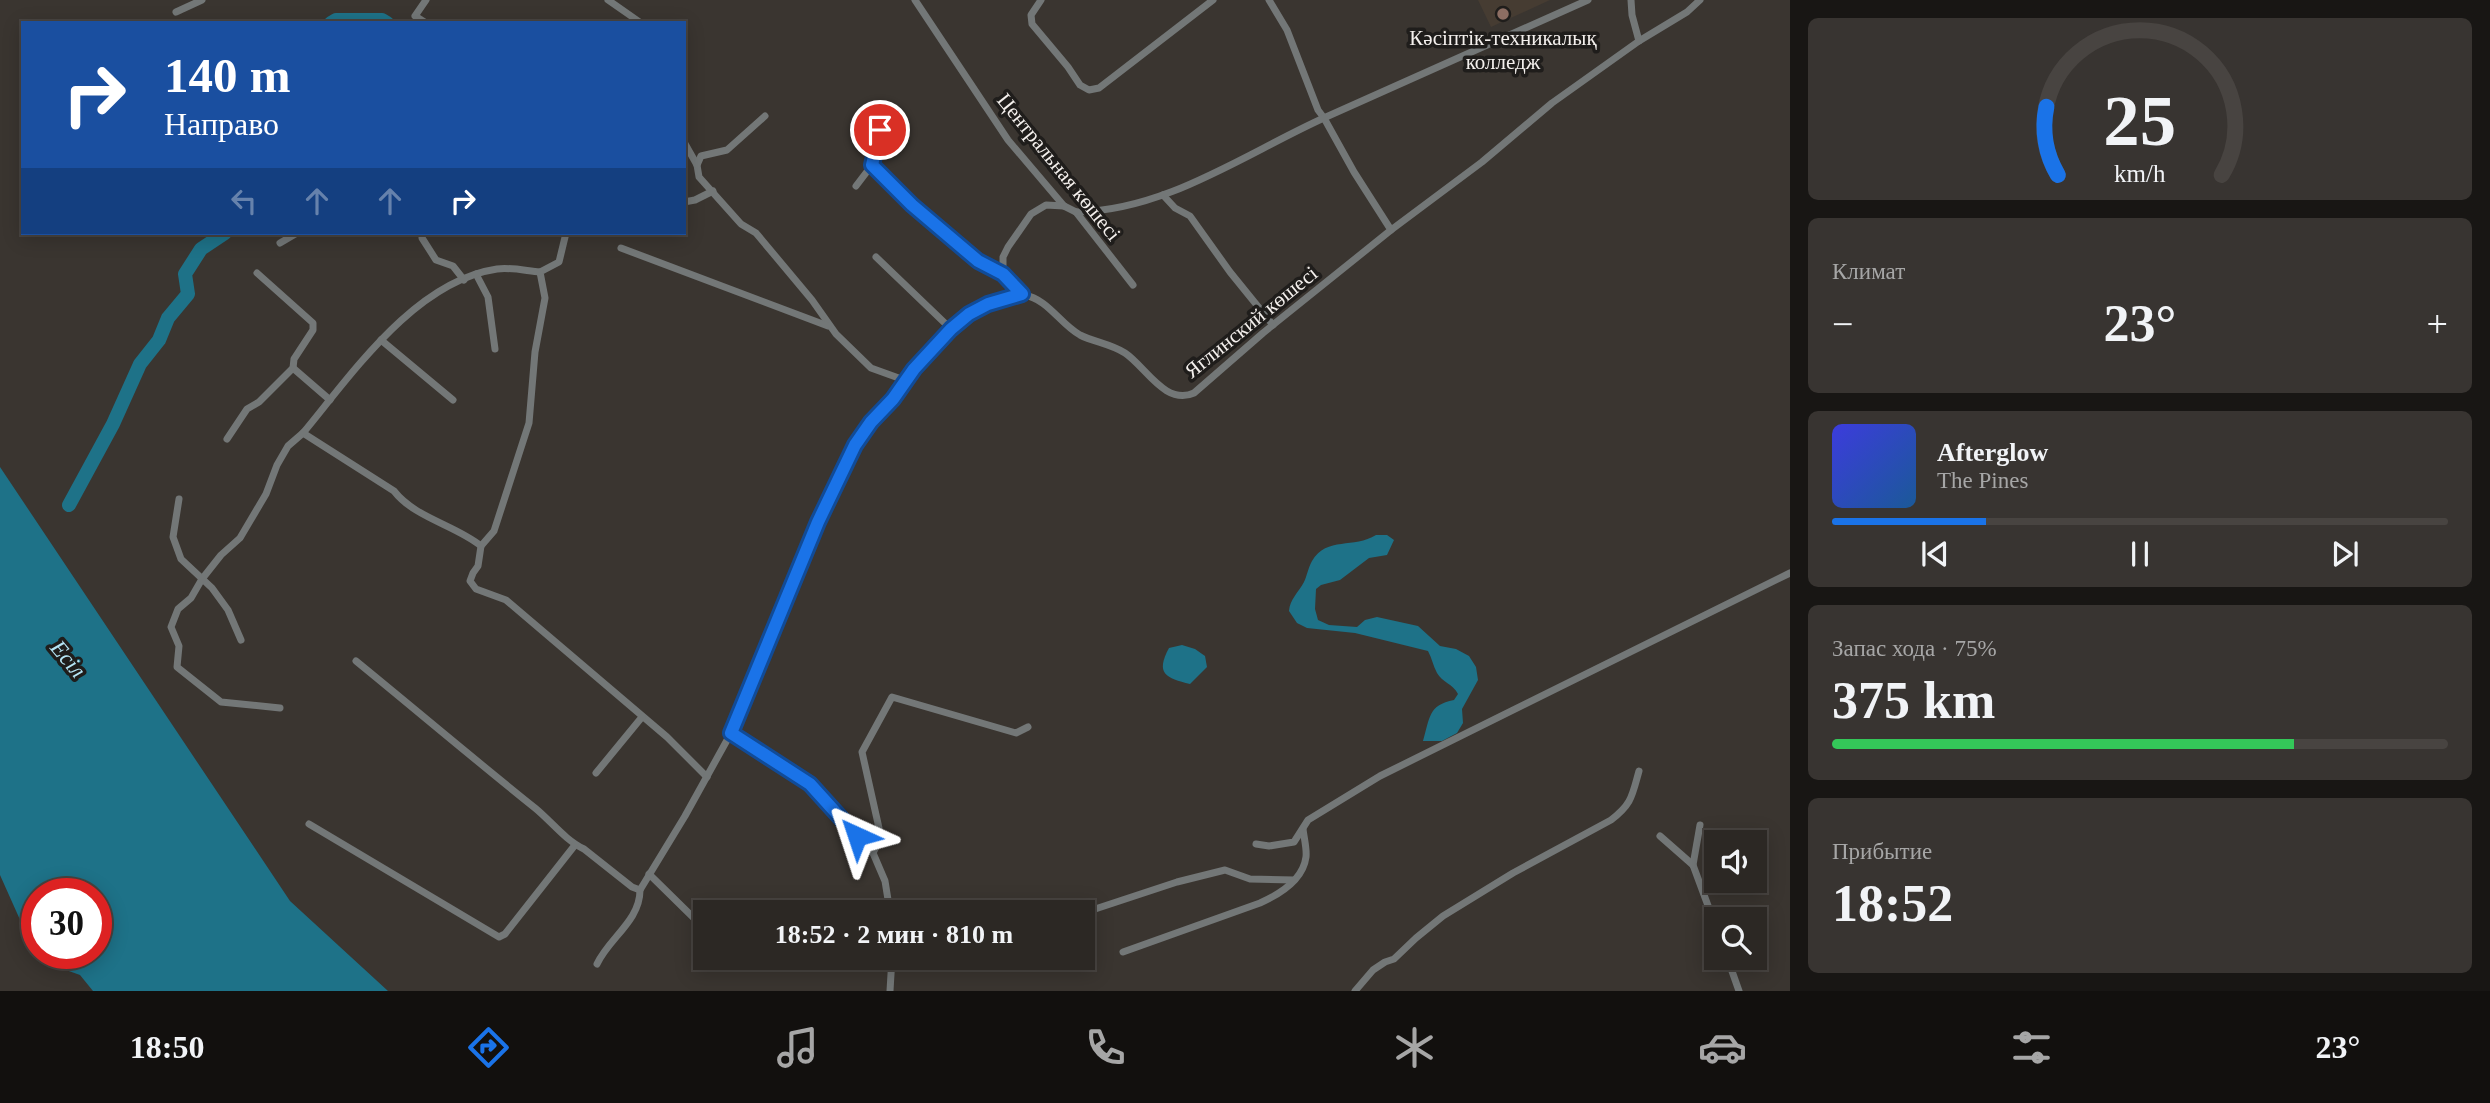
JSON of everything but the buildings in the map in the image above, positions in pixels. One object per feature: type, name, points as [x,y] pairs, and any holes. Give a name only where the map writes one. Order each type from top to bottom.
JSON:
[{"type":"street","points":[[176,12],[202,0]]},
{"type":"street","points":[[423,21],[415,16],[426,0]]},
{"type":"street","points":[[608,0],[638,21]]},
{"type":"street","name":"Центральная көшесі","points":[[915,0],[1008,140],[1064,206],[1076,212],[1133,285]]},
{"type":"street","points":[[1041,0],[1031,15],[1032,24],[1080,85],[1089,90],[1099,88],[1213,0]]},
{"type":"street","points":[[1269,0],[1287,30],[1318,110],[1391,230]]},
{"type":"street","points":[[1076,212],[1120,209],[1163,195],[1324,118],[1588,0]]},
{"type":"street","points":[[1631,0],[1639,41]]},
{"type":"street","name":"Яглинский көшесі","points":[[1022,294],[1042,302],[1080,335],[1126,353],[1157,384],[1177,396],[1186,397],[1391,230],[1482,162],[1552,103],[1639,41],[1688,12],[1700,0]]},
{"type":"street","points":[[697,164],[701,156],[727,150],[765,116]]},
{"type":"street","points":[[856,186],[872,165],[880,130]]},
{"type":"street","points":[[686,145],[697,164],[699,177],[741,224],[756,233],[812,300],[829,326],[871,368],[907,381]]},
{"type":"street","points":[[597,964],[603,950],[620,934],[640,904],[640,890],[731,733],[818,522],[850,456],[871,422],[951,329],[969,314],[988,304],[1022,294],[1003,274],[978,261],[912,205],[872,165]]},
{"type":"street","points":[[686,202],[713,191]]},
{"type":"street","points":[[1163,195],[1175,208],[1190,216],[1230,272],[1273,325]]},
{"type":"street","points":[[1003,274],[1003,257],[1031,214],[1046,205],[1064,206]]},
{"type":"street","points":[[280,243],[294,235]]},
{"type":"street","points":[[422,235],[436,260],[453,266],[464,280]]},
{"type":"street","points":[[280,708],[221,702],[177,667],[179,646],[171,626],[178,609],[191,598],[221,555],[240,538],[288,446],[303,433],[381,340],[441,290],[477,274],[501,268],[540,272],[559,262],[566,235]]},
{"type":"street","points":[[621,248],[829,326]]},
{"type":"street","points":[[876,257],[951,329]]},
{"type":"street","points":[[540,272],[545,298],[535,352],[529,423],[494,531],[481,546],[478,566],[470,581],[477,589],[506,600],[667,737],[707,777]]},
{"type":"street","points":[[227,439],[247,409],[259,402],[293,368],[294,359],[313,330],[313,323],[257,274]]},
{"type":"street","points":[[477,274],[488,297],[495,349]]},
{"type":"street","points":[[381,340],[453,400]]},
{"type":"street","points":[[293,368],[330,400]]},
{"type":"street","points":[[303,433],[394,491],[400,500],[436,521],[466,534],[481,546]]},
{"type":"street","points":[[179,499],[173,537],[181,559],[212,588],[228,610],[241,640]]},
{"type":"street","points":[[1256,844],[1269,846],[1294,842],[1308,820],[1380,776],[1790,573]]},
{"type":"street","points":[[356,661],[498,780],[537,809],[575,845],[640,890]]},
{"type":"street","points":[[873,853],[881,837],[862,752],[892,697],[1016,733],[1028,727]]},
{"type":"street","points":[[596,773],[642,717]]},
{"type":"street","points":[[731,733],[810,784],[873,853],[885,881],[888,900]]},
{"type":"street","points":[[1354,991],[1373,970],[1395,959],[1416,937],[1443,916],[1513,873],[1611,820],[1625,809],[1632,797],[1639,771]]},
{"type":"street","points":[[309,824],[499,937],[505,934],[575,845]]},
{"type":"street","points":[[1693,865],[1700,825]]},
{"type":"street","points":[[1123,951],[1260,904],[1280,894],[1294,880],[1306,859],[1303,828]]},
{"type":"street","points":[[1660,836],[1693,865],[1709,907]]},
{"type":"street","points":[[1095,909],[1177,882],[1225,870],[1250,879],[1294,880]]},
{"type":"street","points":[[649,874],[693,917]]},
{"type":"street","points":[[890,991],[891,970]]},
{"type":"street","points":[[1732,970],[1739,991]]},
{"type":"shaded area","name":"Кәсіптік-техникалық колледж","points":[[1478,0],[1550,0],[1491,27]]},
{"type":"water","name":"Есіл","points":[[0,467],[290,901],[388,991],[93,991],[80,975],[63,969],[112,969],[112,878],[21,878],[21,922],[0,875]]},
{"type":"water","points":[[1387,535],[1394,540],[1387,555],[1369,558],[1340,580],[1316,589],[1315,609],[1318,620],[1329,625],[1357,627],[1365,620],[1377,617],[1418,626],[1440,646],[1456,649],[1469,656],[1476,667],[1478,680],[1462,709],[1463,723],[1457,733],[1442,741],[1423,741],[1429,719],[1439,705],[1454,700],[1458,694],[1439,676],[1428,651],[1355,633],[1307,628],[1297,623],[1289,611],[1318,553],[1333,545]]},
{"type":"water","points":[[1182,645],[1205,656],[1207,667],[1190,684],[1169,677],[1163,669],[1169,648]]},
{"type":"waterway","points":[[334,21],[384,21]]},
{"type":"waterway","points":[[69,505],[113,424],[140,364],[159,340],[168,318],[188,294],[185,274],[201,249],[222,235]]},
{"type":"place","name":"Кәсіптік-техникалық колледж","points":[[1503,14]]},
{"type":"route","points":[[857,836],[810,784],[731,733],[818,522],[855,445],[914,369],[951,329],[969,314],[988,304],[1022,294],[1003,274],[978,261],[912,205],[872,165],[880,130]]}]
